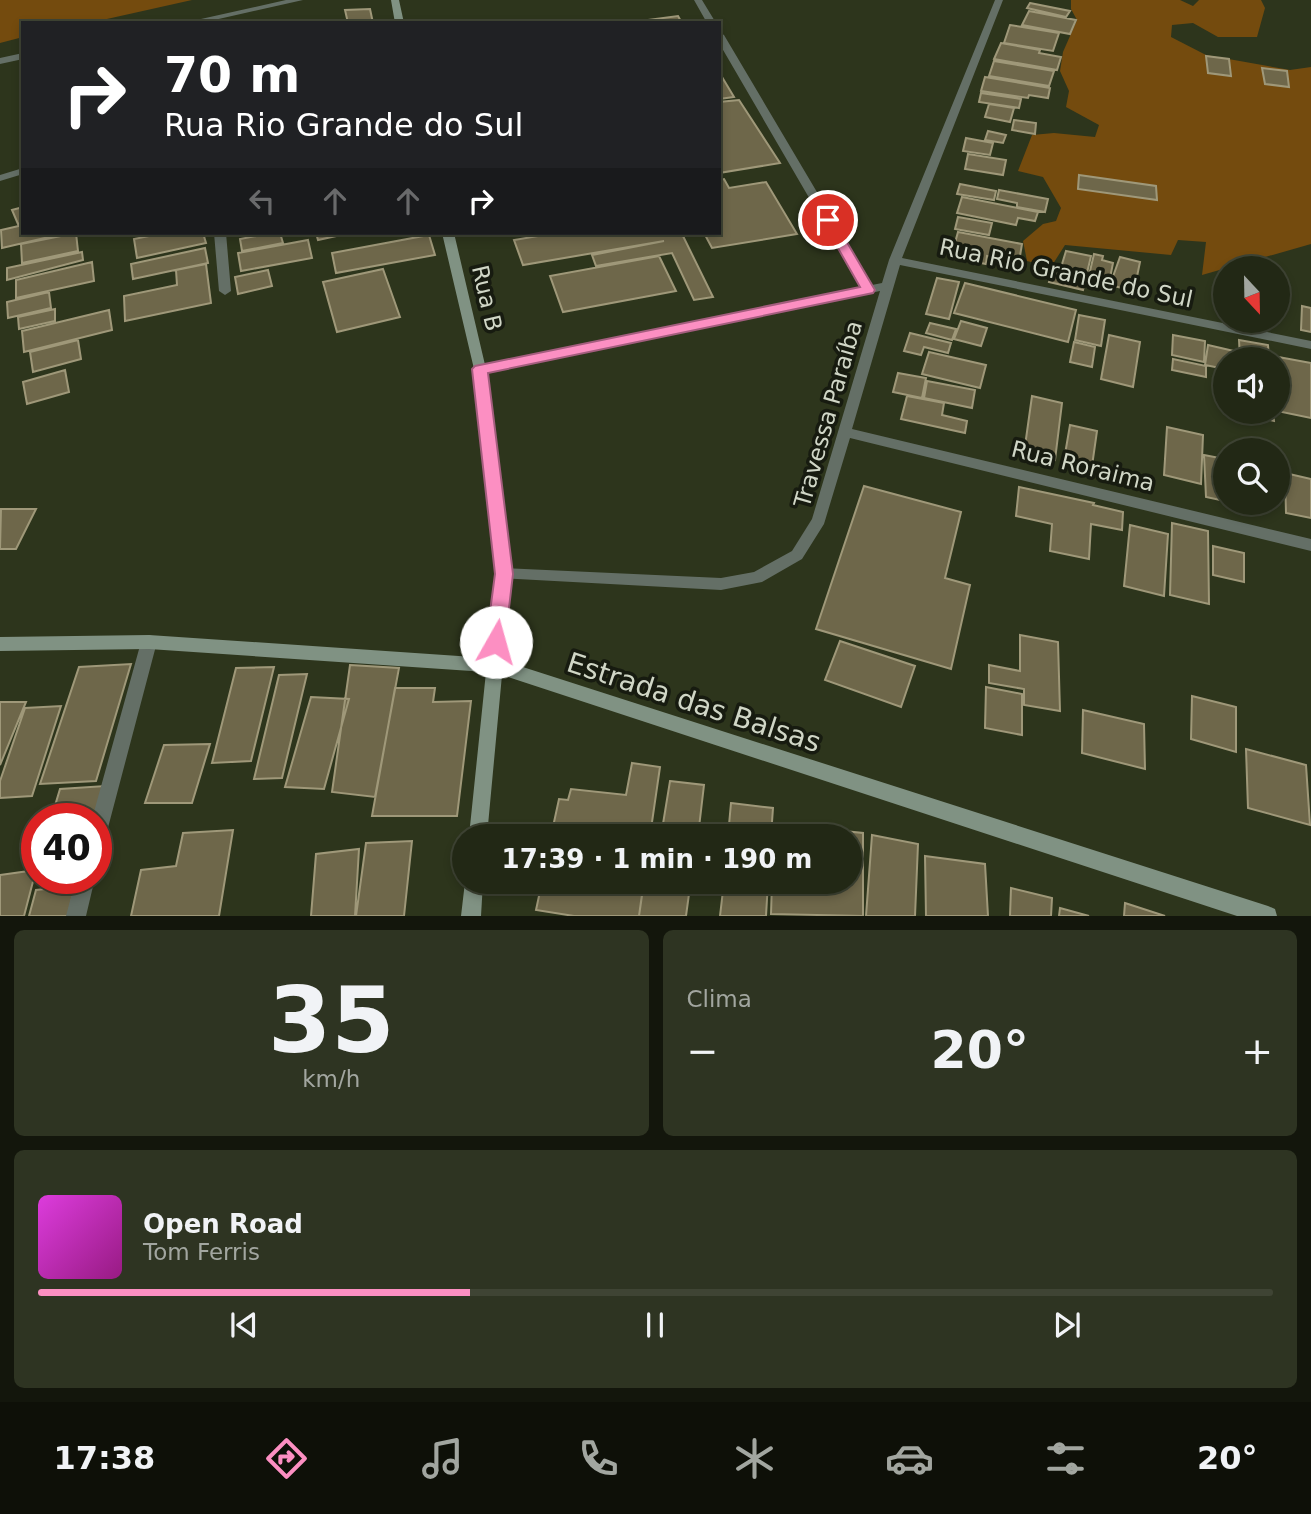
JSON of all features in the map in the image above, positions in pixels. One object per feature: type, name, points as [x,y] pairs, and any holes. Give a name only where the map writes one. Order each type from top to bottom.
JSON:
[{"type":"street","points":[[197,21],[299,0]]},
{"type":"street","points":[[395,0],[400,21]]},
{"type":"street","points":[[698,0],[711,21]]},
{"type":"street","name":"Travessa Paraíba","points":[[504,574],[721,584],[757,578],[797,555],[819,520],[895,260],[999,0]]},
{"type":"street","name":"Travessa Paraíba","points":[[721,38],[869,290]]},
{"type":"street","points":[[0,61],[21,56]]},
{"type":"street","points":[[0,178],[21,172]]},
{"type":"street","points":[[220,235],[225,290]]},
{"type":"street","name":"Rua B","points":[[449,235],[480,369],[504,574],[479,824]]},
{"type":"street","name":"Rua Rio Grande do Sul","points":[[895,260],[1311,345]]},
{"type":"street","points":[[480,369],[887,286]]},
{"type":"street","name":"Rua Roraima","points":[[845,432],[1311,545]]},
{"type":"street","points":[[106,803],[149,642]]},
{"type":"street","name":"Estrada das Balsas","points":[[0,644],[149,642],[493,665],[1268,915]]},
{"type":"street","points":[[76,915],[82,894]]},
{"type":"street","points":[[471,915],[473,894]]},
{"type":"shaded area","points":[[0,0],[192,0],[98,21],[21,21],[21,38],[0,43]]},
{"type":"shaded area","points":[[1071,0],[1180,0],[1193,6],[1199,0],[1261,0],[1265,8],[1257,37],[1218,37],[1193,23],[1172,25],[1171,37],[1206,55],[1290,70],[1311,67],[1311,244],[1269,256],[1213,256],[1213,272],[1202,275],[1206,242],[1178,240],[1171,255],[1065,245],[1051,267],[1027,261],[1023,241],[1043,224],[1056,221],[1061,208],[1043,177],[1018,171],[1032,135],[1054,133],[1095,137],[1099,125],[1066,107],[1069,91],[1060,71],[1063,52],[1077,20],[1071,9]]},
{"type":"building","points":[[1030,3],[1070,11],[1066,17],[1027,8]]},
{"type":"building","points":[[370,9],[373,21],[348,21],[345,10]]},
{"type":"building","points":[[1029,11],[1076,20],[1070,34],[1022,25]]},
{"type":"building","points":[[678,16],[681,21],[640,21]]},
{"type":"building","points":[[1010,25],[1059,33],[1053,51],[1004,43]]},
{"type":"building","points":[[1001,43],[1061,57],[1057,70],[994,59]]},
{"type":"building","points":[[1206,56],[1229,59],[1231,76],[1208,73]]},
{"type":"building","points":[[994,61],[1054,71],[1049,86],[989,76]]},
{"type":"building","points":[[1262,68],[1287,71],[1289,87],[1265,84]]},
{"type":"building","points":[[721,75],[734,97],[721,99]]},
{"type":"building","points":[[985,77],[1050,88],[1048,98],[981,91]]},
{"type":"building","points":[[981,93],[1021,99],[1019,108],[979,102]]},
{"type":"building","points":[[739,100],[780,163],[721,173],[721,102]]},
{"type":"building","points":[[989,104],[1014,108],[1010,122],[985,117]]},
{"type":"building","points":[[1014,120],[1036,123],[1035,134],[1012,130]]},
{"type":"building","points":[[988,131],[1006,135],[1003,143],[985,140]]},
{"type":"building","points":[[966,138],[993,143],[990,155],[963,151]]},
{"type":"building","points":[[968,154],[1006,160],[1003,175],[965,169]]},
{"type":"building","points":[[1079,175],[1156,186],[1157,200],[1078,189]]},
{"type":"building","points":[[724,179],[729,188],[766,182],[797,234],[712,248],[705,235],[721,235],[721,180]]},
{"type":"building","points":[[960,184],[996,191],[994,200],[957,194]]},
{"type":"building","points":[[999,190],[1048,199],[1045,212],[1017,207],[1017,203],[997,199]]},
{"type":"building","points":[[962,197],[1038,212],[1035,221],[1018,218],[1016,225],[957,213]]},
{"type":"building","points":[[21,208],[21,223],[18,224],[12,210]]},
{"type":"building","points":[[958,217],[992,223],[989,235],[955,229]]},
{"type":"building","points":[[21,225],[21,235],[57,235],[2,248],[1,230]]},
{"type":"building","points":[[958,232],[1022,244],[1019,262],[987,256],[986,264],[951,257]]},
{"type":"building","points":[[76,235],[78,251],[22,263],[21,244]]},
{"type":"building","points":[[154,235],[204,235],[206,243],[137,258],[134,239]]},
{"type":"building","points":[[281,235],[283,243],[242,251],[240,239]]},
{"type":"building","points":[[317,235],[341,235],[318,240]]},
{"type":"building","points":[[429,235],[435,255],[336,273],[332,253]]},
{"type":"building","points":[[544,235],[690,235],[683,236],[713,297],[694,300],[672,253],[596,266],[592,255],[664,241],[523,265],[514,240]]},
{"type":"building","points":[[308,240],[312,258],[241,271],[238,253]]},
{"type":"building","points":[[205,248],[208,263],[133,279],[131,264]]},
{"type":"building","points":[[1066,251],[1091,256],[1083,290],[1049,282],[1052,272],[1059,274]]},
{"type":"building","points":[[82,252],[83,260],[7,280],[7,268]]},
{"type":"building","points":[[1094,254],[1113,263],[1108,288],[1087,284]]},
{"type":"building","points":[[659,256],[676,291],[563,312],[550,276]]},
{"type":"building","points":[[1120,257],[1140,262],[1134,291],[1110,285]]},
{"type":"building","points":[[92,262],[94,281],[16,298],[16,280]]},
{"type":"building","points":[[206,264],[211,303],[125,321],[124,296],[177,285],[176,270]]},
{"type":"building","points":[[383,269],[400,317],[337,332],[323,282]]},
{"type":"building","points":[[268,270],[272,286],[238,294],[235,277]]},
{"type":"building","points":[[937,278],[959,282],[949,319],[926,314]]},
{"type":"building","points":[[965,283],[1076,310],[1068,342],[954,313]]},
{"type":"building","points":[[49,292],[51,308],[8,318],[7,302]]},
{"type":"building","points":[[1302,306],[1311,308],[1311,332],[1301,330]]},
{"type":"building","points":[[55,309],[55,321],[19,329],[18,317]]},
{"type":"building","points":[[109,310],[112,330],[24,352],[22,331]]},
{"type":"building","points":[[1079,315],[1105,320],[1101,346],[1075,340]]},
{"type":"building","points":[[961,321],[987,328],[981,346],[954,339]]},
{"type":"building","points":[[930,323],[956,329],[952,340],[926,333]]},
{"type":"building","points":[[910,333],[951,343],[948,353],[924,347],[921,355],[904,351]]},
{"type":"building","points":[[1109,335],[1140,342],[1133,387],[1101,379]]},
{"type":"building","points":[[1173,335],[1205,341],[1204,362],[1172,355]]},
{"type":"building","points":[[78,340],[81,359],[33,372],[30,352]]},
{"type":"building","points":[[1239,340],[1268,347],[1239,347]]},
{"type":"building","points":[[1074,342],[1095,347],[1092,367],[1070,362]]},
{"type":"building","points":[[1208,345],[1217,347],[1213,347],[1213,367],[1205,365]]},
{"type":"building","points":[[929,352],[986,365],[980,388],[922,374]]},
{"type":"building","points":[[1173,359],[1206,366],[1206,377],[1172,370]]},
{"type":"building","points":[[1290,359],[1311,363],[1311,418],[1290,414]]},
{"type":"building","points":[[65,370],[69,392],[27,404],[23,382]]},
{"type":"building","points":[[898,373],[926,378],[922,398],[893,392]]},
{"type":"building","points":[[927,381],[975,390],[972,408],[924,398]]},
{"type":"building","points":[[907,396],[944,403],[942,415],[967,421],[965,433],[901,419]]},
{"type":"building","points":[[1032,396],[1062,403],[1055,460],[1024,453]]},
{"type":"building","points":[[1070,425],[1097,431],[1092,466],[1064,460]]},
{"type":"building","points":[[1167,427],[1203,435],[1201,484],[1164,475]]},
{"type":"building","points":[[1204,455],[1213,457],[1213,498],[1206,497]]},
{"type":"building","points":[[1290,474],[1311,479],[1311,518],[1290,514]]},
{"type":"building","points":[[864,486],[961,512],[945,578],[970,585],[951,669],[816,629]]},
{"type":"building","points":[[1019,487],[1123,512],[1122,530],[1091,524],[1089,559],[1050,551],[1052,524],[1016,516]]},
{"type":"building","points":[[1,509],[36,509],[16,549],[0,549]]},
{"type":"building","points":[[1172,523],[1208,531],[1209,604],[1170,595]]},
{"type":"building","points":[[1130,525],[1168,534],[1164,596],[1124,586]]},
{"type":"building","points":[[1213,546],[1244,553],[1244,582],[1213,575]]},
{"type":"building","points":[[1020,635],[1058,642],[1060,711],[1024,705],[1024,689],[989,683],[989,665],[1020,671]]},
{"type":"building","points":[[840,641],[915,666],[901,707],[825,680]]},
{"type":"building","points":[[131,664],[96,781],[40,784],[79,667]]},
{"type":"building","points":[[350,665],[399,668],[375,797],[332,792]]},
{"type":"building","points":[[274,667],[251,761],[212,763],[236,668]]},
{"type":"building","points":[[307,674],[282,778],[254,779],[279,675]]},
{"type":"building","points":[[986,687],[1022,694],[1022,735],[985,728]]},
{"type":"building","points":[[395,688],[435,688],[433,702],[471,701],[457,816],[372,816]]},
{"type":"building","points":[[1192,696],[1236,707],[1236,752],[1191,739]]},
{"type":"building","points":[[311,697],[349,699],[324,789],[285,787]]},
{"type":"building","points":[[0,702],[26,702],[0,765]]},
{"type":"building","points":[[61,706],[32,796],[0,798],[0,781],[25,708]]},
{"type":"building","points":[[1083,710],[1144,724],[1145,769],[1082,753]]},
{"type":"building","points":[[210,744],[192,803],[145,803],[164,745]]},
{"type":"building","points":[[1246,749],[1306,765],[1310,825],[1248,808]]},
{"type":"building","points":[[632,763],[660,767],[652,824],[554,824],[559,799],[568,800],[571,789],[626,795]]},
{"type":"building","points":[[670,781],[704,785],[699,824],[663,824]]},
{"type":"building","points":[[105,786],[100,803],[56,803],[60,789]]},
{"type":"building","points":[[731,803],[773,808],[772,824],[729,824]]},
{"type":"building","points":[[233,830],[219,916],[131,916],[141,870],[176,866],[183,833]]},
{"type":"building","points":[[863,833],[863,916],[771,914],[772,894],[862,894]]},
{"type":"building","points":[[872,835],[918,844],[915,916],[866,916]]},
{"type":"building","points":[[412,841],[404,916],[356,916],[366,843]]},
{"type":"building","points":[[359,849],[355,916],[311,916],[316,854]]},
{"type":"building","points":[[925,856],[985,864],[988,916],[926,916]]},
{"type":"building","points":[[21,872],[21,894],[30,894],[24,916],[0,916],[0,875]]},
{"type":"building","points":[[1011,888],[1052,898],[1051,916],[1010,916]]},
{"type":"building","points":[[35,894],[73,894],[68,916],[29,916]]},
{"type":"building","points":[[539,894],[642,894],[639,916],[574,916],[536,910]]},
{"type":"building","points":[[642,894],[689,894],[686,916],[639,916]]},
{"type":"building","points":[[723,894],[767,894],[766,916],[720,916]]},
{"type":"building","points":[[1125,903],[1165,916],[1124,916]]},
{"type":"building","points":[[1060,908],[1089,916],[1059,916]]},
{"type":"route","points":[[496,642],[504,574],[480,369],[869,290],[828,220]]}]
